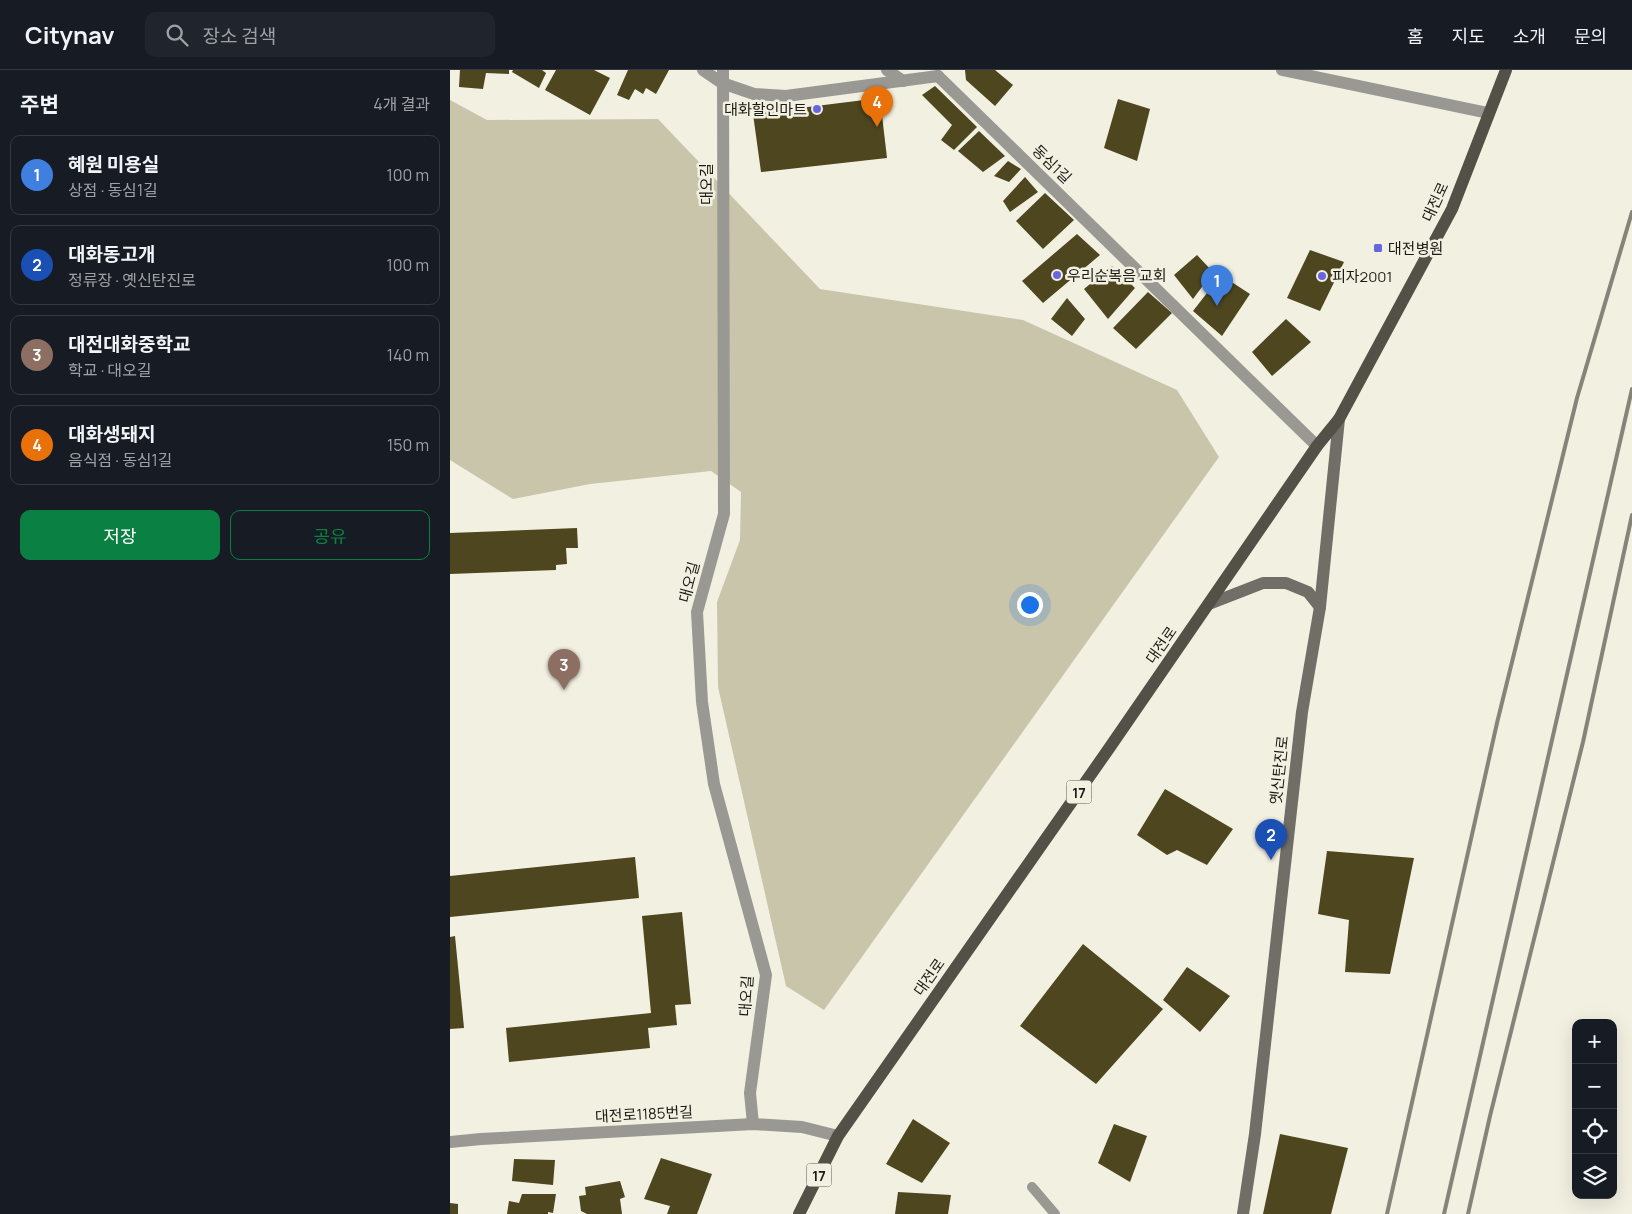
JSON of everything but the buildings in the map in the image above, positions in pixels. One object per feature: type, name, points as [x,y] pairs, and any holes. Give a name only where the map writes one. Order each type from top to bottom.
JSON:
[{"type":"main road","name":"대전로","points":[[799,1214],[838,1136],[1317,446],[1339,419],[1452,209],[1506,70]]},
{"type":"street","name":"동심1길","points":[[703,70],[722,84],[754,94],[786,96],[903,81],[939,73],[1317,446]]},
{"type":"street","name":"대오길","points":[[723,70],[724,514],[697,612],[702,702],[714,784],[766,975],[750,1093],[753,1124]]},
{"type":"street","points":[[887,70],[903,81]]},
{"type":"street","points":[[1282,70],[1488,113]]},
{"type":"street","name":"옛신탄진로","points":[[1243,1214],[1255,1134],[1302,712],[1320,607],[1339,419]]},
{"type":"street","points":[[1209,604],[1263,582],[1286,582],[1308,592],[1320,607]]},
{"type":"street","name":"대전로1185번길","points":[[450,1142],[753,1124],[802,1127],[838,1136]]},
{"type":"lane","points":[[1032,1187],[1055,1214]]},
{"type":"shaded area","points":[[450,100],[487,120],[658,119],[820,289],[1023,320],[1177,390],[1219,457],[824,1010],[786,986],[718,687],[717,602],[740,540],[741,492],[711,471],[590,484],[513,499],[450,460]]},
{"type":"railway","points":[[1387,1214],[1497,723],[1577,398],[1632,212]]},
{"type":"railway","points":[[1444,1214],[1632,389]]},
{"type":"railway","points":[[1468,1214],[1490,1116],[1583,742],[1632,515]]},
{"type":"place","name":"대화할인마트","points":[[817,109]]},
{"type":"place","name":"대화생돼지","points":[[877,127]]},
{"type":"place","name":"대전병원","points":[[1378,248]]},
{"type":"place","name":"우리순복음 교회","points":[[1057,275]]},
{"type":"place","name":"피자2001","points":[[1322,276]]},
{"type":"place","name":"혜원 미용실","points":[[1217,306]]},
{"type":"place","name":"대전대화중학교","points":[[564,690]]},
{"type":"place","name":"대화동고개","points":[[1271,860]]}]
